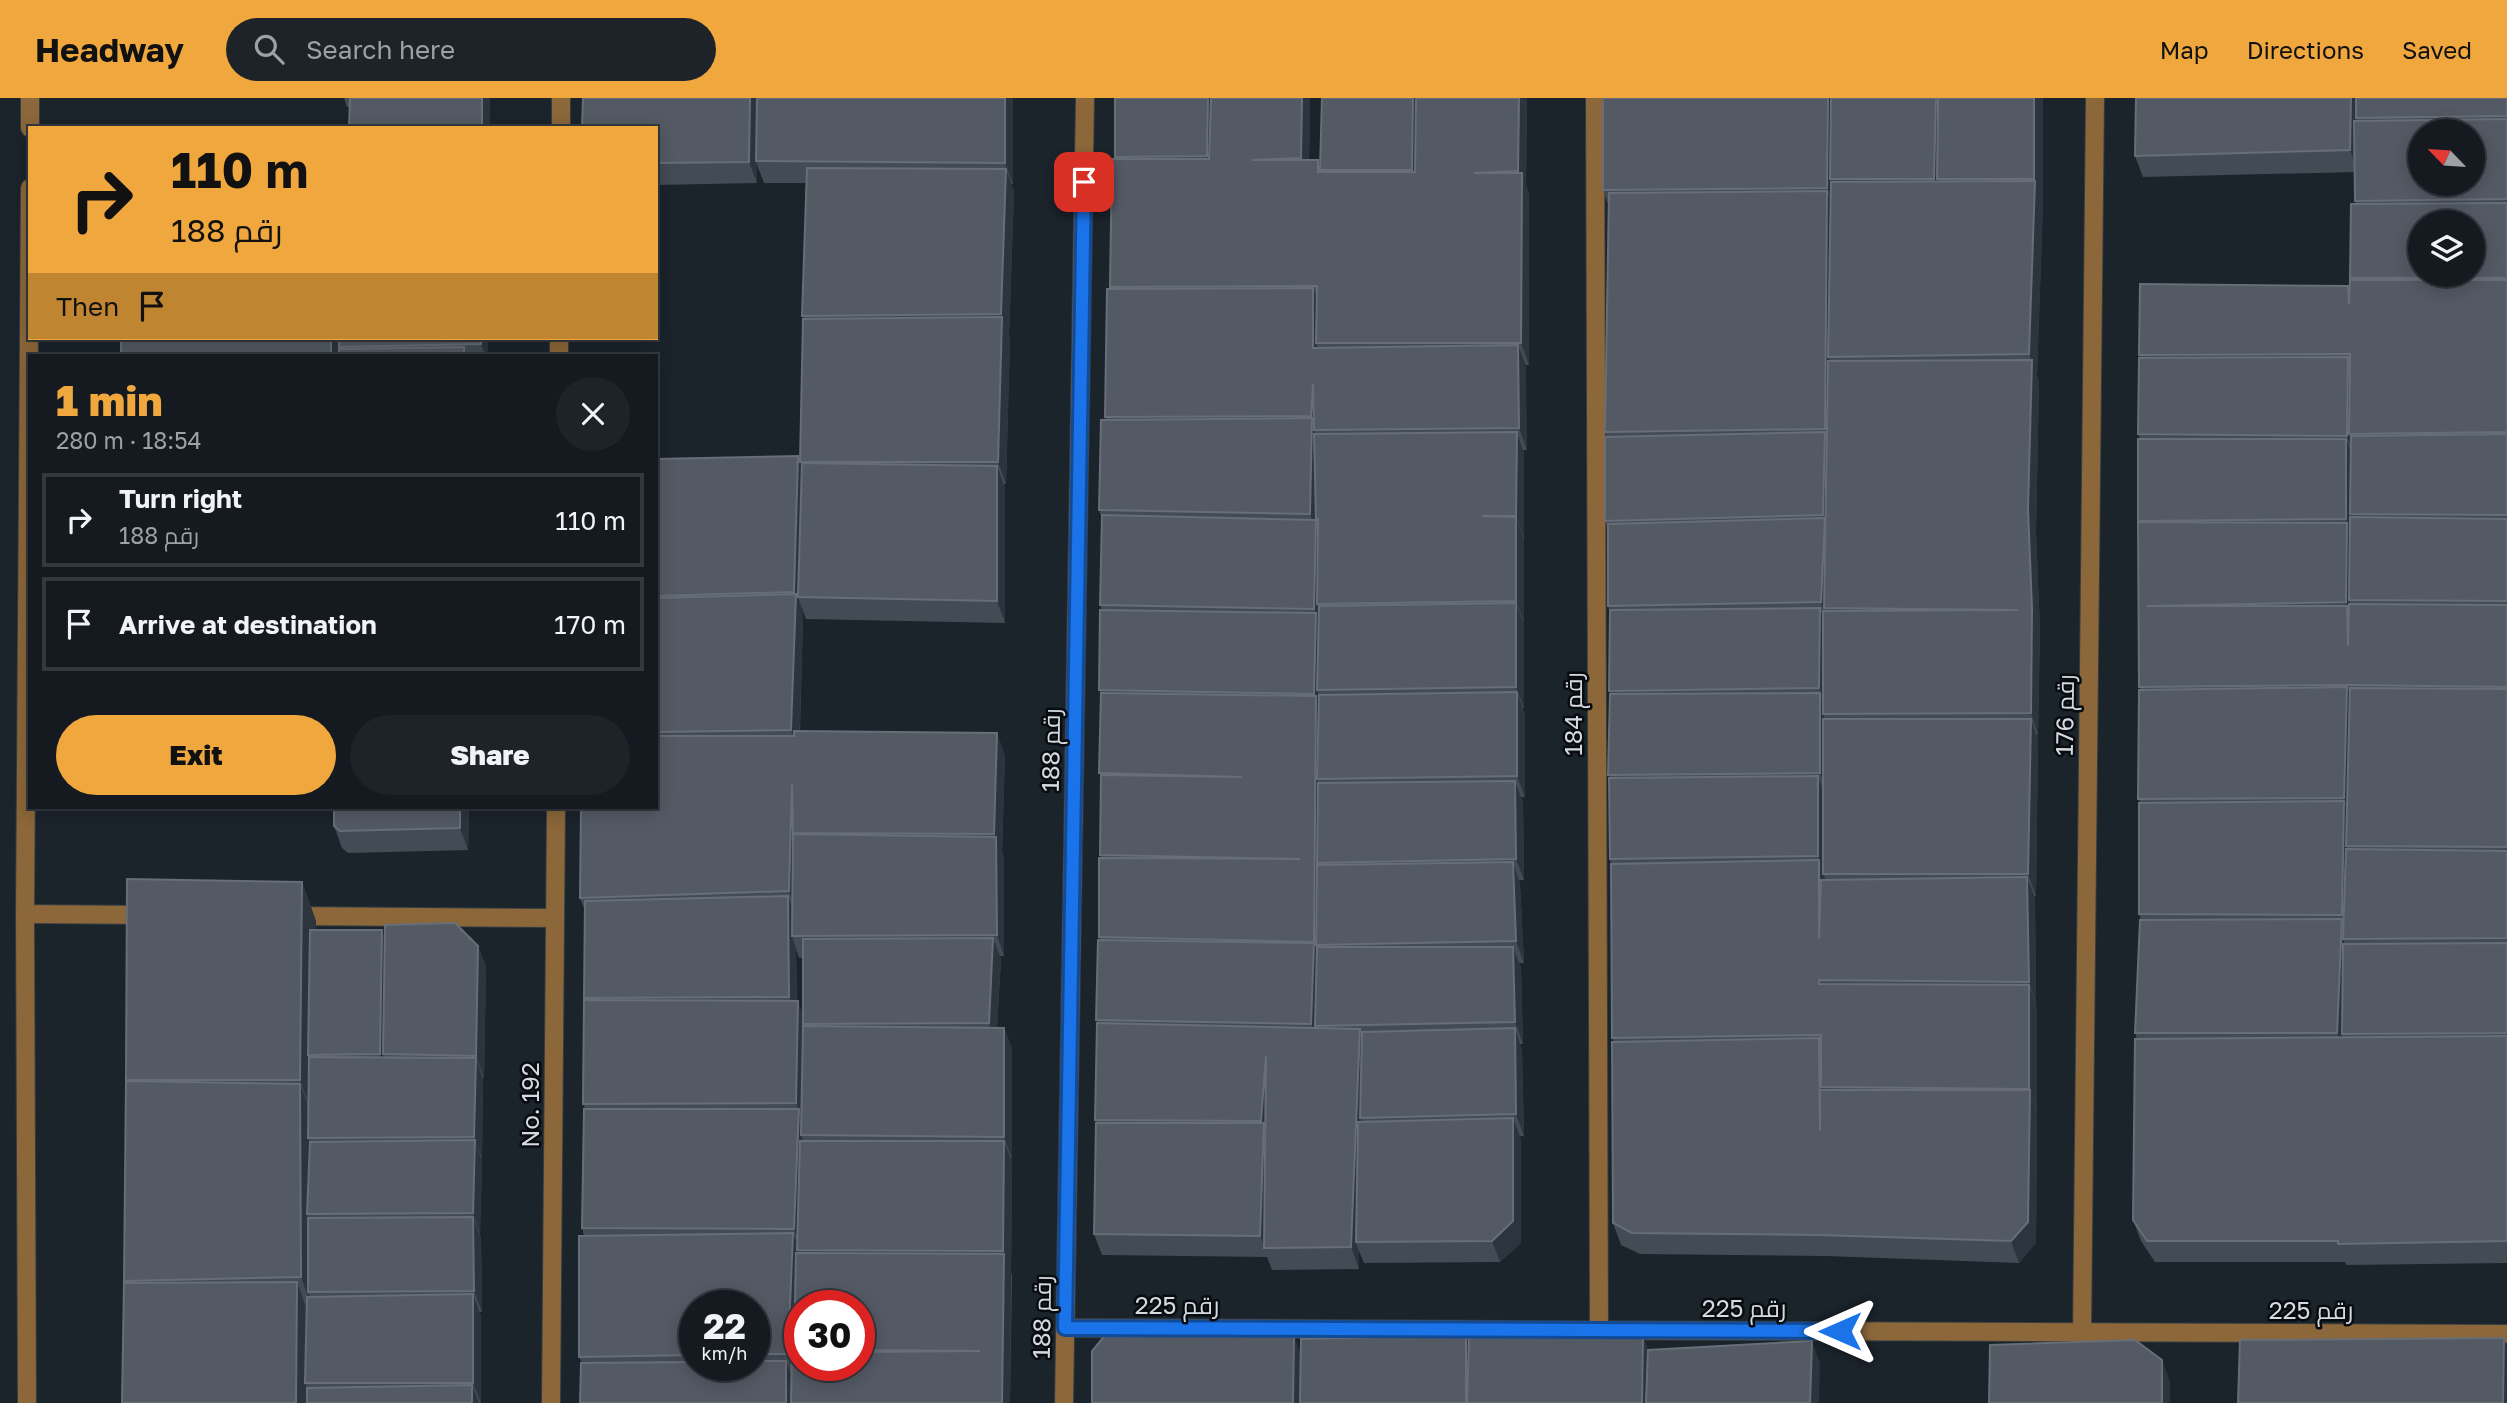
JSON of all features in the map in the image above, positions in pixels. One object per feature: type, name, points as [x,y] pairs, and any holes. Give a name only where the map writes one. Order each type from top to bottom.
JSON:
[{"type":"street","points":[[30,98],[30,126]]},
{"type":"street","points":[[561,98],[561,126]]},
{"type":"street","name":"رقم 188","points":[[1064,1403],[1085,98]]},
{"type":"street","name":"رقم 184","points":[[1595,98],[1599,1331]]},
{"type":"street","name":"رقم 176","points":[[2082,1332],[2095,98]]},
{"type":"street","points":[[27,1403],[25,914],[28,478]]},
{"type":"street","name":"No. 192","points":[[551,1403],[555,809]]},
{"type":"street","points":[[25,914],[165,915]]},
{"type":"street","points":[[276,916],[555,918]]},
{"type":"street","name":"رقم 225","points":[[1065,1328],[2507,1334]]},
{"type":"building","points":[[350,98],[482,98],[482,126],[349,126]]},
{"type":"building","points":[[583,98],[750,98],[749,162],[658,163],[658,126],[582,126]]},
{"type":"building","points":[[757,98],[1005,98],[1005,163],[756,161]]},
{"type":"building","points":[[1115,98],[1208,98],[1207,156],[1115,157]]},
{"type":"building","points":[[1211,98],[1302,98],[1301,158],[1252,160],[1318,160],[1318,172],[1415,172],[1416,98],[1519,98],[1518,171],[1474,173],[1522,173],[1521,343],[1316,343],[1317,286],[1110,287],[1112,159],[1209,159]]},
{"type":"building","points":[[1322,98],[1413,98],[1412,170],[1320,170]]},
{"type":"building","points":[[1603,98],[1828,98],[1827,188],[1603,190]]},
{"type":"building","points":[[1831,98],[1936,98],[1934,179],[1830,179]]},
{"type":"building","points":[[1938,98],[2034,98],[2034,179],[1937,179]]},
{"type":"building","points":[[2136,98],[2351,98],[2350,150],[2135,156]]},
{"type":"building","points":[[2356,98],[2507,98],[2507,116],[2356,118]]},
{"type":"building","points":[[2485,119],[2507,119],[2507,199],[2355,201],[2354,121],[2408,120],[2408,196],[2485,196]]},
{"type":"building","points":[[807,168],[1006,169],[1001,314],[802,316]]},
{"type":"building","points":[[2035,181],[2029,354],[1828,357],[1831,182]]},
{"type":"building","points":[[1827,191],[1825,429],[1605,432],[1609,193]]},
{"type":"building","points":[[2507,203],[2507,278],[2485,278],[2485,210],[2408,210],[2408,278],[2350,278],[2351,204]]},
{"type":"building","points":[[2350,280],[2408,280],[2408,287],[2485,287],[2485,280],[2507,280],[2507,432],[2349,434],[2350,354],[2139,355],[2140,284],[2348,286],[2349,304]]},
{"type":"building","points":[[1313,288],[1313,348],[1518,345],[1519,428],[1314,430],[1313,384],[1311,416],[1105,417],[1107,289]]},
{"type":"building","points":[[1002,317],[998,462],[800,462],[803,319]]},
{"type":"building","points":[[121,340],[331,340],[331,354],[121,354]]},
{"type":"building","points":[[339,340],[481,340],[481,344],[339,347]]},
{"type":"building","points":[[464,347],[464,354],[339,354],[339,349]]},
{"type":"building","points":[[2348,357],[2347,436],[2138,434],[2139,358]]},
{"type":"building","points":[[2032,360],[2028,509],[2032,609],[2031,713],[1823,714],[1823,611],[2018,610],[1824,608],[1828,361]]},
{"type":"building","points":[[1312,418],[1310,514],[1099,510],[1101,420]]},
{"type":"building","points":[[1517,432],[1516,516],[1482,516],[1516,517],[1516,601],[1317,604],[1318,519],[1316,520],[1314,434]]},
{"type":"building","points":[[1825,432],[1823,515],[1605,521],[1605,437]]},
{"type":"building","points":[[2507,434],[2507,515],[2350,514],[2351,436]]},
{"type":"building","points":[[2138,439],[2346,439],[2346,519],[2138,521]]},
{"type":"building","points":[[798,456],[794,592],[658,596],[658,459]]},
{"type":"building","points":[[802,463],[997,466],[997,601],[798,597]]},
{"type":"building","points":[[1102,515],[1316,520],[1314,609],[1100,605]]},
{"type":"building","points":[[2350,517],[2507,519],[2507,601],[2349,600]]},
{"type":"building","points":[[1825,518],[1821,602],[1608,606],[1608,524]]},
{"type":"building","points":[[2138,522],[2347,523],[2346,602],[2147,606],[2347,606],[2348,646],[2349,604],[2507,605],[2507,687],[2139,687]]},
{"type":"building","points":[[796,594],[791,730],[658,732],[658,598]]},
{"type":"building","points":[[1516,603],[1516,687],[1317,690],[1319,606]]},
{"type":"building","points":[[1820,608],[1819,688],[1609,691],[1610,610]]},
{"type":"building","points":[[1100,610],[1316,613],[1314,694],[1099,690]]},
{"type":"building","points":[[2347,687],[2344,798],[2138,799],[2139,690]]},
{"type":"building","points":[[2350,688],[2507,689],[2507,847],[2346,846]]},
{"type":"building","points":[[1517,692],[1517,776],[1317,779],[1319,695]]},
{"type":"building","points":[[1101,693],[1316,696],[1314,942],[1099,937],[1099,858],[1300,859],[1100,855],[1101,775],[1242,777],[1099,773]]},
{"type":"building","points":[[1820,693],[1820,773],[1608,775],[1610,694]]},
{"type":"building","points":[[1823,719],[2031,719],[2028,874],[1823,874]]},
{"type":"building","points":[[794,731],[997,733],[994,834],[793,833],[792,784],[789,891],[580,898],[581,809],[658,809],[658,736],[794,736]]},
{"type":"building","points":[[1818,776],[1818,856],[1610,859],[1609,778]]},
{"type":"building","points":[[1515,781],[1516,859],[1317,863],[1318,783]]},
{"type":"building","points":[[2344,801],[2342,915],[2139,914],[2139,803]]},
{"type":"building","points":[[334,809],[460,809],[460,828],[340,831],[334,826]]},
{"type":"building","points":[[793,834],[996,837],[997,935],[792,936]]},
{"type":"building","points":[[2346,849],[2507,851],[2507,938],[2343,939]]},
{"type":"building","points":[[1819,860],[1819,939],[1821,880],[2027,877],[2029,982],[1819,980],[1819,984],[2029,985],[2029,1089],[1821,1087],[1821,1035],[1612,1038],[1611,864]]},
{"type":"building","points":[[1513,862],[1516,941],[1316,945],[1317,865]]},
{"type":"building","points":[[127,879],[302,882],[300,1080],[126,1080]]},
{"type":"building","points":[[788,896],[789,997],[584,998],[585,901]]},
{"type":"building","points":[[2342,919],[2337,1033],[2135,1033],[2140,920]]},
{"type":"building","points":[[455,923],[478,946],[476,1056],[383,1054],[385,925]]},
{"type":"building","points":[[310,930],[382,930],[380,1054],[308,1055]]},
{"type":"building","points":[[993,938],[989,1023],[803,1024],[803,939]]},
{"type":"building","points":[[1098,940],[1314,943],[1311,1024],[1096,1020]]},
{"type":"building","points":[[2507,943],[2507,1033],[2342,1034],[2343,944]]},
{"type":"building","points":[[1317,947],[1513,947],[1515,1022],[1315,1026]]},
{"type":"building","points":[[584,1000],[798,1001],[796,1103],[583,1104]]},
{"type":"building","points":[[1097,1023],[1360,1029],[1351,1247],[1264,1248],[1266,1056],[1261,1121],[1095,1120]]},
{"type":"building","points":[[803,1026],[1004,1028],[1004,1137],[801,1135]]},
{"type":"building","points":[[1515,1028],[1516,1114],[1360,1118],[1362,1032]]},
{"type":"building","points":[[2507,1036],[2507,1241],[2338,1244],[2338,1241],[2147,1241],[2133,1220],[2135,1039]]},
{"type":"building","points":[[1819,1038],[1820,1131],[1820,1090],[2030,1090],[2028,1222],[2011,1241],[1632,1233],[1613,1223],[1612,1042]]},
{"type":"building","points":[[309,1057],[476,1058],[474,1137],[308,1138]]},
{"type":"building","points":[[126,1081],[300,1084],[301,1277],[124,1281]]},
{"type":"building","points":[[584,1109],[799,1109],[794,1229],[582,1228]]},
{"type":"building","points":[[1513,1118],[1513,1221],[1492,1241],[1356,1242],[1358,1122]]},
{"type":"building","points":[[1096,1123],[1264,1123],[1260,1236],[1094,1234]]},
{"type":"building","points":[[475,1140],[473,1213],[307,1214],[310,1142]]},
{"type":"building","points":[[800,1141],[1004,1141],[1003,1251],[797,1250]]},
{"type":"building","points":[[473,1217],[474,1291],[308,1292],[308,1218]]},
{"type":"building","points":[[793,1233],[791,1290],[784,1290],[784,1354],[770,1354],[770,1290],[679,1290],[679,1355],[579,1357],[579,1236]]},
{"type":"building","points":[[796,1253],[1004,1254],[1002,1403],[791,1403],[791,1381],[875,1381],[875,1352],[980,1351],[875,1350],[875,1290],[795,1290]]},
{"type":"building","points":[[297,1282],[296,1403],[122,1403],[124,1283]]},
{"type":"building","points":[[473,1294],[473,1383],[305,1383],[307,1297]]},
{"type":"building","points":[[1107,1333],[1294,1336],[1293,1403],[1092,1403],[1092,1351]]},
{"type":"building","points":[[1466,1335],[1466,1403],[1300,1403],[1301,1339]]},
{"type":"building","points":[[1469,1335],[1643,1336],[1642,1403],[1467,1403]]},
{"type":"building","points":[[2504,1338],[2503,1403],[2238,1403],[2240,1340]]},
{"type":"building","points":[[2135,1340],[2162,1360],[2162,1403],[1989,1403],[1990,1345]]},
{"type":"building","points":[[1812,1341],[1810,1403],[1646,1403],[1648,1350]]},
{"type":"building","points":[[770,1361],[784,1361],[786,1403],[580,1403],[581,1363],[679,1362],[679,1381],[770,1381]]},
{"type":"building","points":[[472,1385],[472,1403],[307,1403],[307,1388]]},
{"type":"route","points":[[1084,182],[1065,1328],[1840,1331]]}]
